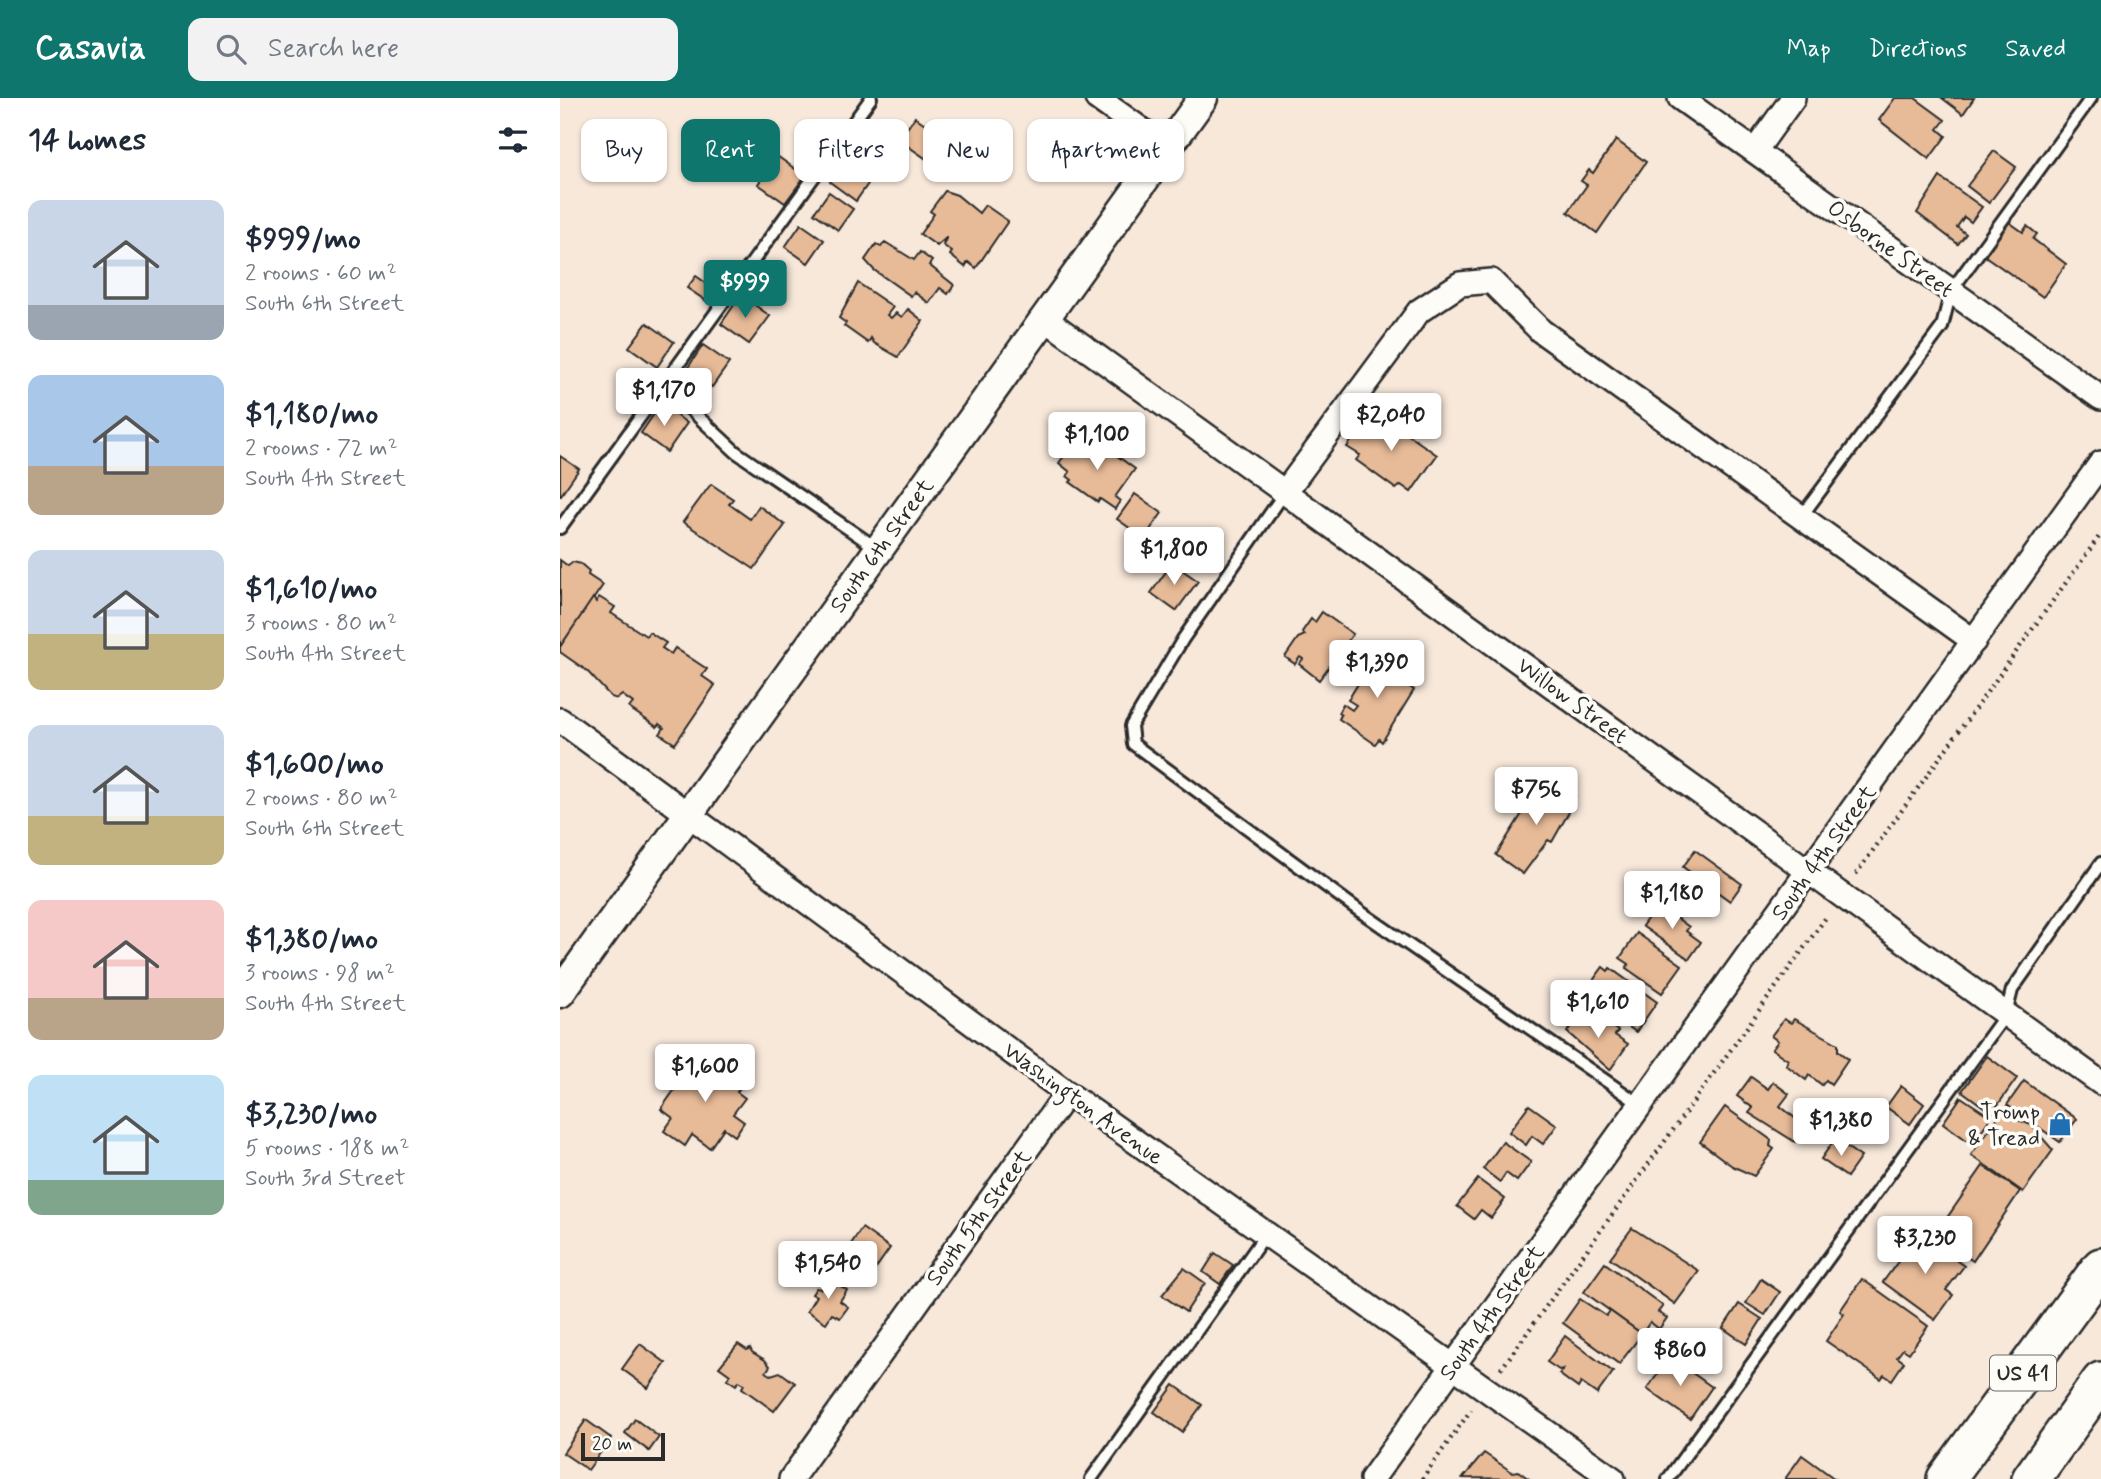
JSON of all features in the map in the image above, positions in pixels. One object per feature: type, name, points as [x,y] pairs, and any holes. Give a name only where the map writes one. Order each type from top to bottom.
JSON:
[{"type":"highway","name":"US 41","points":[[1946,1479],[2101,1267]]},
{"type":"highway","name":"US 41","points":[[2031,1479],[2101,1381]]},
{"type":"street","points":[[1097,98],[1126,119]]},
{"type":"street","name":"South 6th Street","points":[[1184,124],[1203,98]]},
{"type":"street","name":"Osborne Street","points":[[1680,98],[2101,398]]},
{"type":"street","points":[[1755,151],[1793,98]]},
{"type":"street","name":"South 6th Street","points":[[560,993],[1142,182]]},
{"type":"street","points":[[1285,492],[1419,311],[1460,284],[1491,281],[1541,331],[1974,641]]},
{"type":"street","name":"Willow Street","points":[[1044,318],[2101,1083]]},
{"type":"street","name":"South 4th Street","points":[[1372,1479],[2101,463]]},
{"type":"street","name":"Washington Avenue","points":[[560,720],[1067,1093],[1613,1479]]},
{"type":"street","name":"South 5th Street","points":[[791,1479],[1067,1093]]},
{"type":"lane","points":[[560,528],[871,98]]},
{"type":"lane","points":[[1801,517],[1942,327],[1951,291],[2091,98]]},
{"type":"lane","points":[[664,384],[736,453],[878,549]]},
{"type":"lane","points":[[1285,492],[1183,639],[1131,726],[1133,744],[1362,912],[1640,1105]]},
{"type":"lane","points":[[1668,1479],[2006,1014],[2012,990],[2101,863]]},
{"type":"lane","points":[[1091,1479],[1267,1234]]},
{"type":"path","points":[[1862,866],[2101,534]]},
{"type":"path","points":[[1510,1356],[1826,917]]},
{"type":"path","points":[[1422,1479],[1468,1414]]},
{"type":"building","points":[[1895,98],[1915,98],[1945,120],[1938,129],[1946,136],[1929,159],[1879,120]]},
{"type":"building","points":[[1942,98],[1974,98],[1963,114]]},
{"type":"building","points":[[915,117],[923,123],[923,157],[909,147],[909,126]]},
{"type":"building","points":[[1616,140],[1646,162],[1597,233],[1568,212],[1587,185],[1581,181],[1589,170],[1593,173]]},
{"type":"building","points":[[1994,151],[2016,167],[1989,203],[1967,186]]},
{"type":"building","points":[[780,158],[794,168],[794,182],[801,182],[785,203],[758,184],[780,182]]},
{"type":"building","points":[[1940,177],[1982,207],[1971,222],[1964,217],[1957,227],[1966,234],[1958,244],[1917,213]]},
{"type":"building","points":[[830,182],[869,182],[856,201]]},
{"type":"building","points":[[945,191],[957,195],[979,213],[985,205],[1008,221],[976,268],[968,262],[965,267],[950,255],[952,252],[943,245],[947,237],[937,246],[920,234],[934,214],[930,211]]},
{"type":"building","points":[[829,192],[853,209],[838,230],[814,213]]},
{"type":"building","points":[[2009,222],[2023,232],[2027,226],[2037,234],[2033,239],[2066,264],[2043,297],[1985,256]]},
{"type":"building","points":[[801,224],[824,240],[808,263],[785,247]]},
{"type":"building","points":[[885,242],[914,260],[920,252],[932,261],[929,265],[954,285],[948,294],[940,288],[929,303],[914,292],[911,296],[874,270],[865,260],[876,244],[881,247]]},
{"type":"building","points":[[696,276],[716,290],[708,302],[687,288]]},
{"type":"building","points":[[858,283],[893,307],[887,315],[891,318],[896,313],[902,317],[908,309],[923,321],[898,357],[874,343],[871,338],[868,343],[844,326],[846,323],[839,318]]},
{"type":"building","points":[[741,295],[770,316],[749,344],[721,324]]},
{"type":"building","points":[[647,323],[674,342],[657,367],[629,347]]},
{"type":"building","points":[[703,345],[729,363],[712,387],[687,369]]},
{"type":"building","points":[[661,404],[687,423],[667,452],[641,433]]},
{"type":"building","points":[[1373,410],[1437,455],[1411,492],[1401,485],[1396,489],[1356,460],[1360,455],[1347,447]]},
{"type":"building","points":[[1094,439],[1135,469],[1115,497],[1120,501],[1115,509],[1100,499],[1098,502],[1070,482],[1072,480],[1067,476],[1070,472],[1059,463],[1075,441],[1086,450]]},
{"type":"building","points":[[560,456],[579,469],[561,495],[560,495]]},
{"type":"building","points":[[711,484],[733,499],[729,504],[750,519],[759,506],[785,525],[754,569],[683,522]]},
{"type":"building","points":[[1135,494],[1162,513],[1144,538],[1117,519]]},
{"type":"building","points":[[560,560],[568,566],[573,562],[581,564],[589,571],[588,575],[603,585],[560,647]]},
{"type":"building","points":[[1172,563],[1198,581],[1176,611],[1151,593]]},
{"type":"building","points":[[599,597],[615,607],[611,613],[646,636],[649,632],[666,643],[662,648],[671,654],[675,648],[707,669],[702,676],[715,685],[675,744],[660,734],[664,728],[659,724],[657,727],[629,708],[633,703],[622,695],[617,699],[611,697],[587,671],[560,652],[560,647],[593,598],[596,602]]},
{"type":"building","points":[[1322,612],[1353,634],[1319,680],[1299,664],[1303,659],[1300,657],[1295,664],[1285,657],[1298,638],[1305,635],[1302,632],[1311,619],[1315,622]]},
{"type":"building","points":[[1377,653],[1405,673],[1400,680],[1414,690],[1382,742],[1379,739],[1375,744],[1339,719],[1341,715],[1338,713],[1343,704],[1352,710],[1356,705],[1348,700]]},
{"type":"building","points":[[1554,782],[1575,796],[1570,803],[1573,805],[1552,842],[1548,840],[1523,874],[1496,855],[1530,801],[1533,804],[1546,785],[1550,788]]},
{"type":"building","points":[[1695,850],[1742,884],[1730,901],[1683,867]]},
{"type":"building","points":[[1658,904],[1689,927],[1686,931],[1701,942],[1689,959],[1642,926]]},
{"type":"building","points":[[1637,933],[1682,965],[1662,993],[1626,968],[1629,964],[1620,958]]},
{"type":"building","points":[[1603,967],[1608,971],[1610,968],[1657,1002],[1636,1032],[1583,994]]},
{"type":"building","points":[[1580,1013],[1594,1023],[1598,1017],[1618,1031],[1615,1035],[1628,1044],[1610,1070],[1567,1032]]},
{"type":"building","points":[[1784,1019],[1791,1023],[1794,1019],[1838,1044],[1838,1051],[1848,1059],[1831,1084],[1826,1080],[1822,1085],[1809,1075],[1806,1080],[1786,1065],[1788,1060],[1772,1049],[1778,1041],[1771,1036]]},
{"type":"building","points":[[1987,1056],[2017,1078],[1992,1113],[1962,1091]]},
{"type":"building","points":[[694,1062],[714,1076],[724,1063],[733,1064],[742,1069],[746,1079],[737,1092],[745,1098],[733,1114],[744,1122],[735,1136],[724,1128],[710,1148],[692,1135],[685,1146],[664,1131],[673,1118],[661,1109]]},
{"type":"building","points":[[1751,1077],[1768,1089],[1773,1082],[1789,1094],[1780,1106],[1806,1127],[1795,1142],[1749,1113],[1753,1108],[1737,1096]]},
{"type":"building","points":[[2024,1081],[2077,1119],[2060,1142],[2007,1105]]},
{"type":"building","points":[[1901,1086],[1924,1104],[1910,1124],[1886,1107]]},
{"type":"building","points":[[1961,1097],[1991,1117],[1972,1144],[1943,1123]]},
{"type":"building","points":[[1529,1105],[1557,1125],[1543,1144],[1532,1136],[1526,1145],[1509,1132]]},
{"type":"building","points":[[1725,1107],[1771,1140],[1770,1146],[1774,1149],[1754,1176],[1732,1166],[1700,1142]]},
{"type":"building","points":[[2001,1113],[2031,1125],[2053,1150],[2023,1192],[1971,1155]]},
{"type":"building","points":[[1835,1139],[1861,1157],[1847,1177],[1821,1159]]},
{"type":"building","points":[[1503,1142],[1531,1162],[1517,1181],[1506,1173],[1500,1182],[1483,1169]]},
{"type":"building","points":[[1983,1166],[2020,1191],[1973,1261],[1935,1235]]},
{"type":"building","points":[[1478,1179],[1505,1199],[1491,1218],[1481,1210],[1474,1219],[1457,1206]]},
{"type":"building","points":[[862,1228],[890,1248],[862,1288],[834,1269]]},
{"type":"building","points":[[1632,1228],[1699,1271],[1675,1304],[1610,1258]]},
{"type":"building","points":[[1919,1233],[1964,1266],[1946,1290],[1953,1295],[1935,1320],[1883,1282]]},
{"type":"building","points":[[1215,1253],[1233,1265],[1220,1284],[1203,1272]]},
{"type":"building","points":[[1605,1263],[1663,1306],[1658,1312],[1667,1318],[1659,1329],[1650,1322],[1642,1334],[1584,1292]]},
{"type":"building","points":[[1184,1268],[1205,1283],[1186,1312],[1162,1295]]},
{"type":"building","points":[[828,1278],[847,1290],[840,1301],[848,1307],[840,1318],[832,1314],[826,1323],[807,1311],[816,1296],[812,1294],[816,1288],[821,1289]]},
{"type":"building","points":[[1761,1279],[1780,1292],[1765,1315],[1746,1303]]},
{"type":"building","points":[[1862,1279],[1928,1326],[1909,1353],[1903,1349],[1897,1357],[1904,1362],[1892,1380],[1884,1375],[1881,1379],[1826,1341],[1844,1314],[1840,1311]]},
{"type":"building","points":[[1580,1299],[1606,1316],[1610,1311],[1642,1334],[1619,1364],[1563,1323]]},
{"type":"building","points":[[1739,1304],[1762,1319],[1746,1344],[1723,1328]]},
{"type":"building","points":[[1565,1336],[1613,1372],[1597,1394],[1581,1383],[1578,1388],[1559,1374],[1563,1369],[1559,1370],[1547,1362]]},
{"type":"building","points":[[640,1344],[666,1363],[648,1388],[622,1369]]},
{"type":"building","points":[[738,1344],[747,1350],[750,1348],[765,1360],[770,1366],[766,1372],[771,1375],[780,1372],[795,1383],[774,1411],[742,1388],[744,1384],[739,1381],[736,1385],[727,1379],[730,1375],[719,1367]]},
{"type":"building","points":[[1670,1357],[1712,1387],[1690,1419],[1647,1389]]},
{"type":"building","points":[[1174,1385],[1202,1405],[1182,1432],[1154,1412]]},
{"type":"building","points":[[635,1419],[659,1437],[649,1451],[625,1433]]},
{"type":"building","points":[[586,1420],[611,1438],[588,1470],[563,1453]]},
{"type":"building","points":[[1484,1453],[1512,1472],[1518,1471],[1529,1479],[1463,1478]]},
{"type":"building","points":[[1802,1455],[1835,1479],[1785,1479]]},
{"type":"place","name":"Tromp & Tread","points":[[2060,1124]]}]
